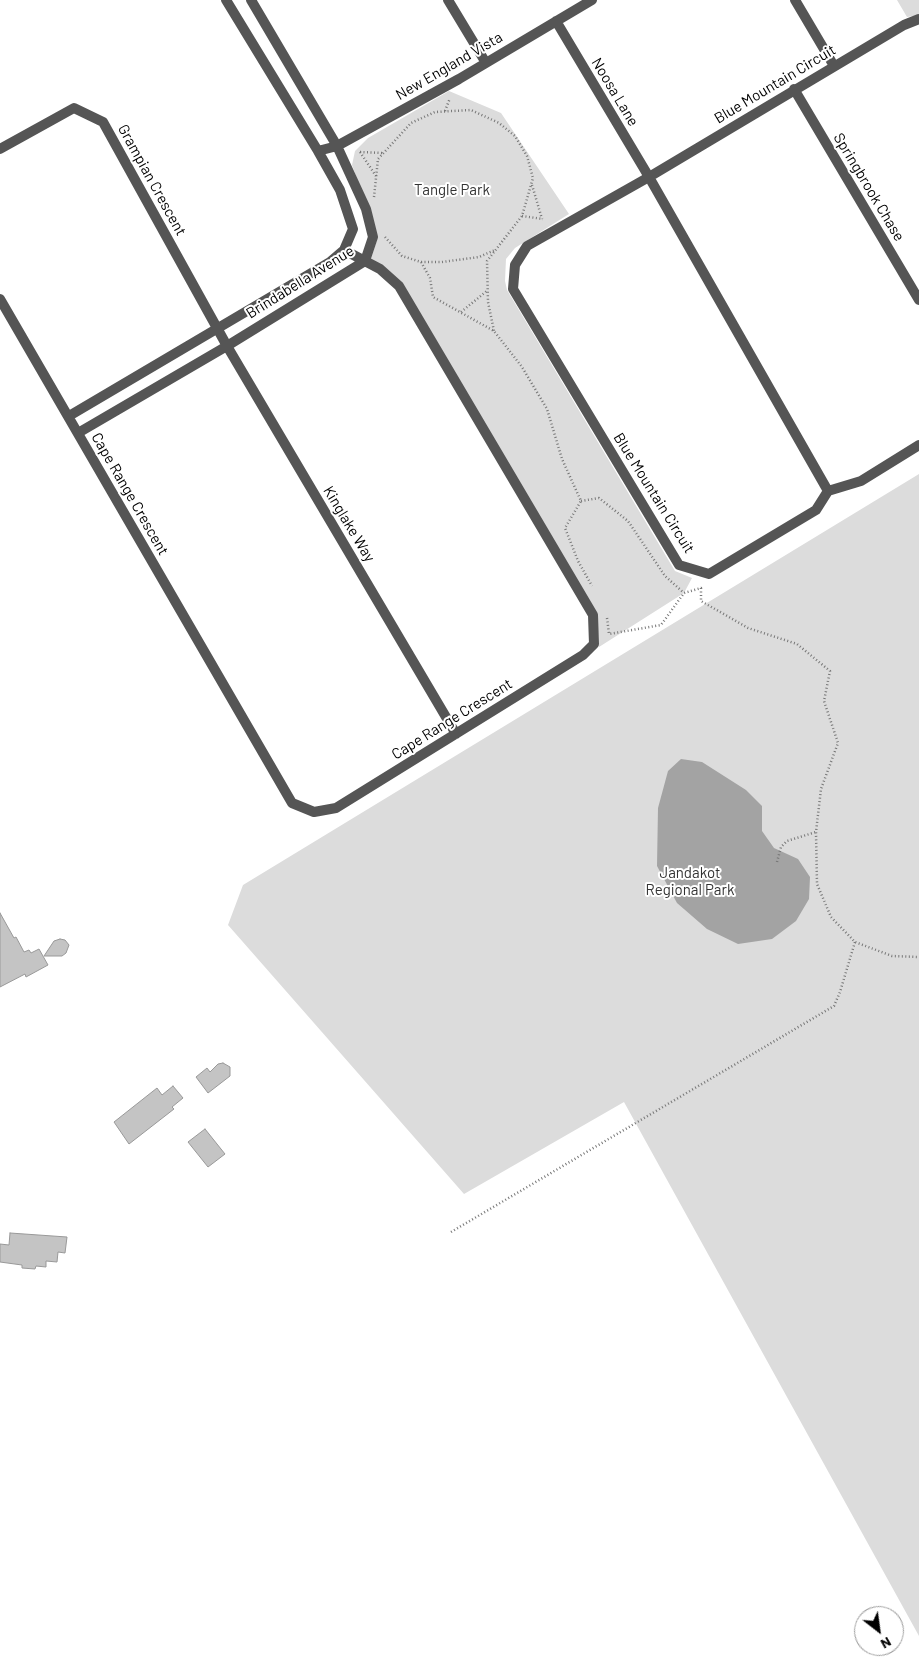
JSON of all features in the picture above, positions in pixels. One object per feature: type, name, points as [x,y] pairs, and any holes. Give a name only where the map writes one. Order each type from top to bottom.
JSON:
[{"type":"street","name":"Brindabella Avenue","points":[[69,416],[330,262],[344,250],[353,229],[340,190],[226,0]]},
{"type":"street","name":"Brindabella Avenue","points":[[78,433],[227,346],[366,261],[373,237],[366,209],[337,146],[251,0]]},
{"type":"street","points":[[448,0],[486,63]]},
{"type":"street","name":"New England Vista","points":[[318,151],[337,146],[486,63],[592,0]]},
{"type":"street","points":[[796,0],[834,66]]},
{"type":"street","name":"Blue Mountain Circuit","points":[[828,491],[816,510],[709,574],[679,565],[513,289],[515,265],[527,246],[648,177],[904,24],[919,19]]},
{"type":"street","name":"Noosa Lane","points":[[556,21],[648,177]]},
{"type":"street","name":"Springbrook Chase","points":[[794,89],[919,300]]},
{"type":"street","name":"Grampian Crescent","points":[[0,149],[74,108],[103,122],[218,328]]},
{"type":"street","points":[[648,177],[828,491],[861,480],[919,445]]},
{"type":"street","name":"Cape Range Crescent","points":[[69,416],[292,803],[314,812],[336,808],[583,655],[594,644],[593,615],[399,286],[380,269],[344,250]]},
{"type":"street","points":[[0,300],[69,416]]},
{"type":"street","name":"Kinglake Way","points":[[218,328],[456,734]]},
{"type":"path","points":[[445,111],[451,95]]},
{"type":"path","points":[[374,203],[378,158],[411,123],[435,112],[471,110],[499,123],[515,136],[527,156],[533,178],[522,216],[511,233],[487,260],[488,290],[494,331]]},
{"type":"path","points":[[376,178],[358,152],[383,153]]},
{"type":"path","points":[[532,184],[542,219]]},
{"type":"path","points":[[522,216],[548,220]]},
{"type":"path","points":[[380,232],[402,256],[421,262],[442,262],[479,257],[496,250]]},
{"type":"path","points":[[421,262],[430,278],[433,297],[494,331],[522,367],[547,409],[562,459],[581,501]]},
{"type":"path","points":[[461,312],[488,290]]},
{"type":"path","points":[[596,594],[578,561],[565,528],[581,501],[599,498],[628,522],[665,576],[684,593]]},
{"type":"path","points":[[606,611],[609,634],[661,625],[684,593],[701,588],[701,601],[748,628],[798,644],[830,671],[824,701],[838,743],[821,789],[816,832],[817,884],[831,916],[855,942],[892,956],[919,956]]},
{"type":"path","points":[[777,862],[781,848],[788,841],[816,832]]},
{"type":"path","points":[[450,1232],[834,1006],[855,942]]},
{"type":"green space","points":[[897,0],[919,0],[919,15],[907,17]]},
{"type":"green space","name":"Tangle Park","points":[[449,91],[501,113],[569,214],[515,248],[506,259],[505,281],[507,290],[675,571],[692,578],[684,593],[599,647],[597,614],[402,283],[371,259],[378,237],[352,165],[355,151],[368,138]]},
{"type":"green space","name":"Jandakot Regional Park","points":[[919,474],[919,1636],[624,1102],[464,1194],[228,925],[243,885]]},
{"type":"shaded area","points":[[681,759],[702,762],[746,790],[762,806],[762,831],[774,848],[798,859],[810,877],[809,899],[796,921],[772,939],[738,944],[707,929],[677,903],[657,866],[658,808],[668,771]]},
{"type":"building","points":[[0,913],[24,952],[29,950],[31,953],[39,949],[48,965],[26,977],[25,974],[0,987]]},
{"type":"building","points":[[65,940],[69,945],[66,953],[62,956],[44,956],[54,941]]},
{"type":"building","points":[[223,1063],[230,1067],[230,1076],[208,1093],[196,1077],[207,1068],[210,1072],[218,1064]]},
{"type":"building","points":[[173,1086],[183,1098],[172,1107],[174,1109],[129,1144],[114,1122],[157,1088],[162,1095]]},
{"type":"building","points":[[205,1129],[225,1154],[208,1167],[188,1142]]},
{"type":"building","points":[[10,1233],[67,1237],[65,1253],[58,1252],[57,1262],[46,1261],[46,1267],[36,1266],[35,1269],[22,1268],[22,1265],[0,1262],[0,1244],[9,1245]]}]
